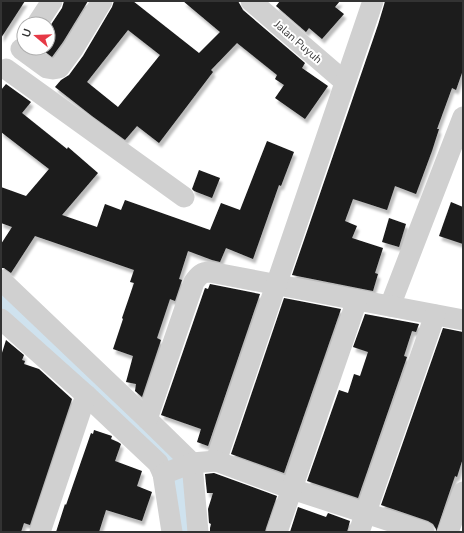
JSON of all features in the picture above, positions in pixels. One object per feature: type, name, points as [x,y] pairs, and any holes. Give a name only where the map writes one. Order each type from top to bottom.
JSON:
[{"type":"street","points":[[42,16],[52,1]]},
{"type":"street","points":[[33,56],[47,68],[59,68],[73,49],[102,1]]},
{"type":"street","name":"Jalan Puyuh","points":[[250,1],[345,82]]},
{"type":"street","points":[[216,461],[373,1]]},
{"type":"street","points":[[16,55],[4,74],[184,197]]},
{"type":"street","points":[[390,306],[463,117]]},
{"type":"street","points":[[147,419],[194,282],[203,272],[210,272],[463,320]]},
{"type":"street","points":[[1,280],[147,419],[176,469],[198,532]]},
{"type":"street","points":[[277,532],[357,300]]},
{"type":"street","points":[[359,532],[435,314]]},
{"type":"street","points":[[2,324],[86,395],[158,463],[176,469],[216,461],[292,489],[424,532]]},
{"type":"street","points":[[40,532],[86,395]]},
{"type":"street","points":[[172,532],[176,469]]},
{"type":"street","points":[[448,532],[463,492]]},
{"type":"water","points":[[1,288],[184,462],[192,532],[177,532],[167,469],[1,311]]},
{"type":"building","points":[[1,1],[25,1],[1,38]]},
{"type":"building","points":[[64,1],[88,1],[56,52],[56,17],[62,8]]},
{"type":"building","points":[[114,1],[133,1],[199,53],[220,32],[183,1],[238,1],[243,10],[305,63],[302,68],[328,86],[305,119],[275,98],[284,85],[275,79],[277,75],[237,43],[211,70],[213,72],[159,143],[137,126],[125,140],[55,87],[61,80],[69,75],[83,56],[112,7]],"holes":[[[128,30],[160,55],[118,107],[87,82]]]},
{"type":"building","points":[[280,1],[340,1],[335,7],[344,14],[322,39],[309,28],[306,32],[276,6]]},
{"type":"building","points":[[385,1],[463,1],[463,70],[456,90],[452,88],[437,129],[439,129],[432,151],[416,194],[395,186],[387,210],[353,199],[345,221],[357,226],[352,238],[383,248],[375,273],[378,274],[373,291],[292,275]]},
{"type":"building","points":[[6,84],[31,102],[22,113],[67,149],[68,147],[98,173],[62,215],[97,227],[105,204],[121,210],[125,200],[210,230],[221,203],[240,210],[267,141],[294,152],[281,186],[279,185],[253,259],[226,248],[220,262],[188,251],[179,279],[182,280],[175,301],[170,299],[157,338],[161,340],[142,397],[135,391],[136,384],[126,382],[133,356],[113,349],[134,283],[130,282],[134,270],[35,236],[11,273],[4,268],[1,268],[1,244],[12,227],[1,223],[1,187],[26,196],[49,169],[1,132],[1,90]]},
{"type":"building","points":[[199,170],[220,178],[212,198],[192,189]]},
{"type":"building","points":[[451,202],[463,207],[463,244],[439,236]]},
{"type":"building","points":[[389,218],[406,224],[399,247],[382,242]]},
{"type":"building","points":[[210,284],[260,294],[208,446],[197,442],[201,429],[161,415],[205,288],[208,289]]},
{"type":"building","points":[[284,298],[341,309],[284,473],[231,454]]},
{"type":"building","points":[[365,314],[419,324],[416,332],[412,331],[404,356],[407,357],[358,498],[307,481],[339,390],[348,393],[354,374],[360,376],[368,352],[353,347]]},
{"type":"building","points":[[443,328],[463,332],[463,458],[457,477],[455,476],[436,532],[433,524],[428,521],[381,505]]},
{"type":"building","points":[[6,340],[24,355],[22,360],[25,361],[24,364],[39,369],[72,399],[30,525],[24,523],[21,532],[1,532],[1,356]]},
{"type":"building","points":[[94,430],[112,436],[111,439],[121,444],[115,461],[142,471],[137,486],[152,492],[142,521],[106,510],[99,532],[56,532],[91,433],[93,434]]},
{"type":"building","points":[[214,473],[277,496],[265,532],[210,532],[211,524],[209,523],[208,509],[213,493],[207,493],[205,474]]},
{"type":"building","points":[[298,507],[326,517],[328,513],[350,521],[347,532],[290,532]]}]
